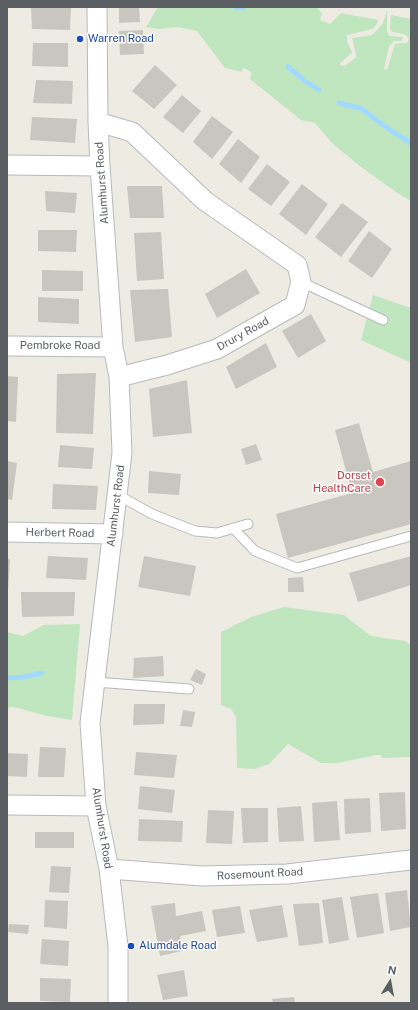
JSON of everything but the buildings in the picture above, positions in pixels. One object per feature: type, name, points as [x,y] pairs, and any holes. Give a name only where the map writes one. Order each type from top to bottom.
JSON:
[{"type":"street","name":"Alumhurst Road","points":[[97,7],[100,166],[113,346],[119,377],[122,453],[90,723],[96,806],[109,869],[118,946],[118,1003]]},
{"type":"street","points":[[98,122],[132,132],[205,201],[297,266],[301,282]]},
{"type":"street","points":[[7,165],[100,166]]},
{"type":"street","name":"Drury Road","points":[[119,377],[217,350],[296,305],[301,282]]},
{"type":"street","name":"Pembroke Road","points":[[7,346],[113,346]]},
{"type":"street","name":"Herbert Road","points":[[7,532],[113,534]]},
{"type":"street","points":[[7,805],[96,806]]},
{"type":"street","name":"Rosemount Road","points":[[109,869],[202,876],[287,874],[411,860]]},
{"type":"lane","points":[[301,282],[384,320]]},
{"type":"lane","points":[[118,495],[152,514],[195,531],[217,533],[248,524]]},
{"type":"lane","points":[[232,528],[254,551],[297,568],[411,536]]},
{"type":"lane","points":[[95,682],[189,689]]},
{"type":"green space","points":[[158,7],[317,7],[322,14],[320,20],[330,24],[341,13],[378,20],[373,29],[347,35],[347,41],[352,53],[340,63],[340,65],[344,66],[356,58],[352,38],[372,35],[383,23],[387,11],[387,32],[390,36],[403,37],[402,41],[394,41],[389,46],[384,69],[387,70],[395,44],[407,43],[409,38],[404,34],[392,32],[390,29],[391,15],[411,19],[411,201],[361,167],[333,144],[315,123],[301,120],[250,79],[252,73],[245,68],[242,69],[242,72],[225,68],[197,31],[178,27],[159,29],[146,27]]},
{"type":"green space","points":[[373,295],[411,308],[411,363],[361,340]]},
{"type":"green space","points":[[284,607],[344,615],[371,636],[405,641],[411,645],[411,757],[382,758],[381,755],[376,755],[338,763],[321,763],[288,744],[269,764],[255,769],[237,768],[236,717],[231,709],[221,705],[221,632],[251,617]]},
{"type":"green space","points":[[80,624],[72,720],[47,716],[14,707],[7,708],[7,632],[23,636],[44,625]]},
{"type":"waterway","points":[[236,7],[243,8]]},
{"type":"waterway","points":[[288,67],[319,90]]},
{"type":"waterway","points":[[339,103],[360,108],[411,143]]},
{"type":"waterway","points":[[7,678],[23,677],[42,673]]},
{"type":"place","name":"Warren Road","points":[[80,39]]},
{"type":"place","name":"Dorset HealthCare","points":[[380,482]]},
{"type":"place","name":"Alumdale Road","points":[[131,946]]}]
